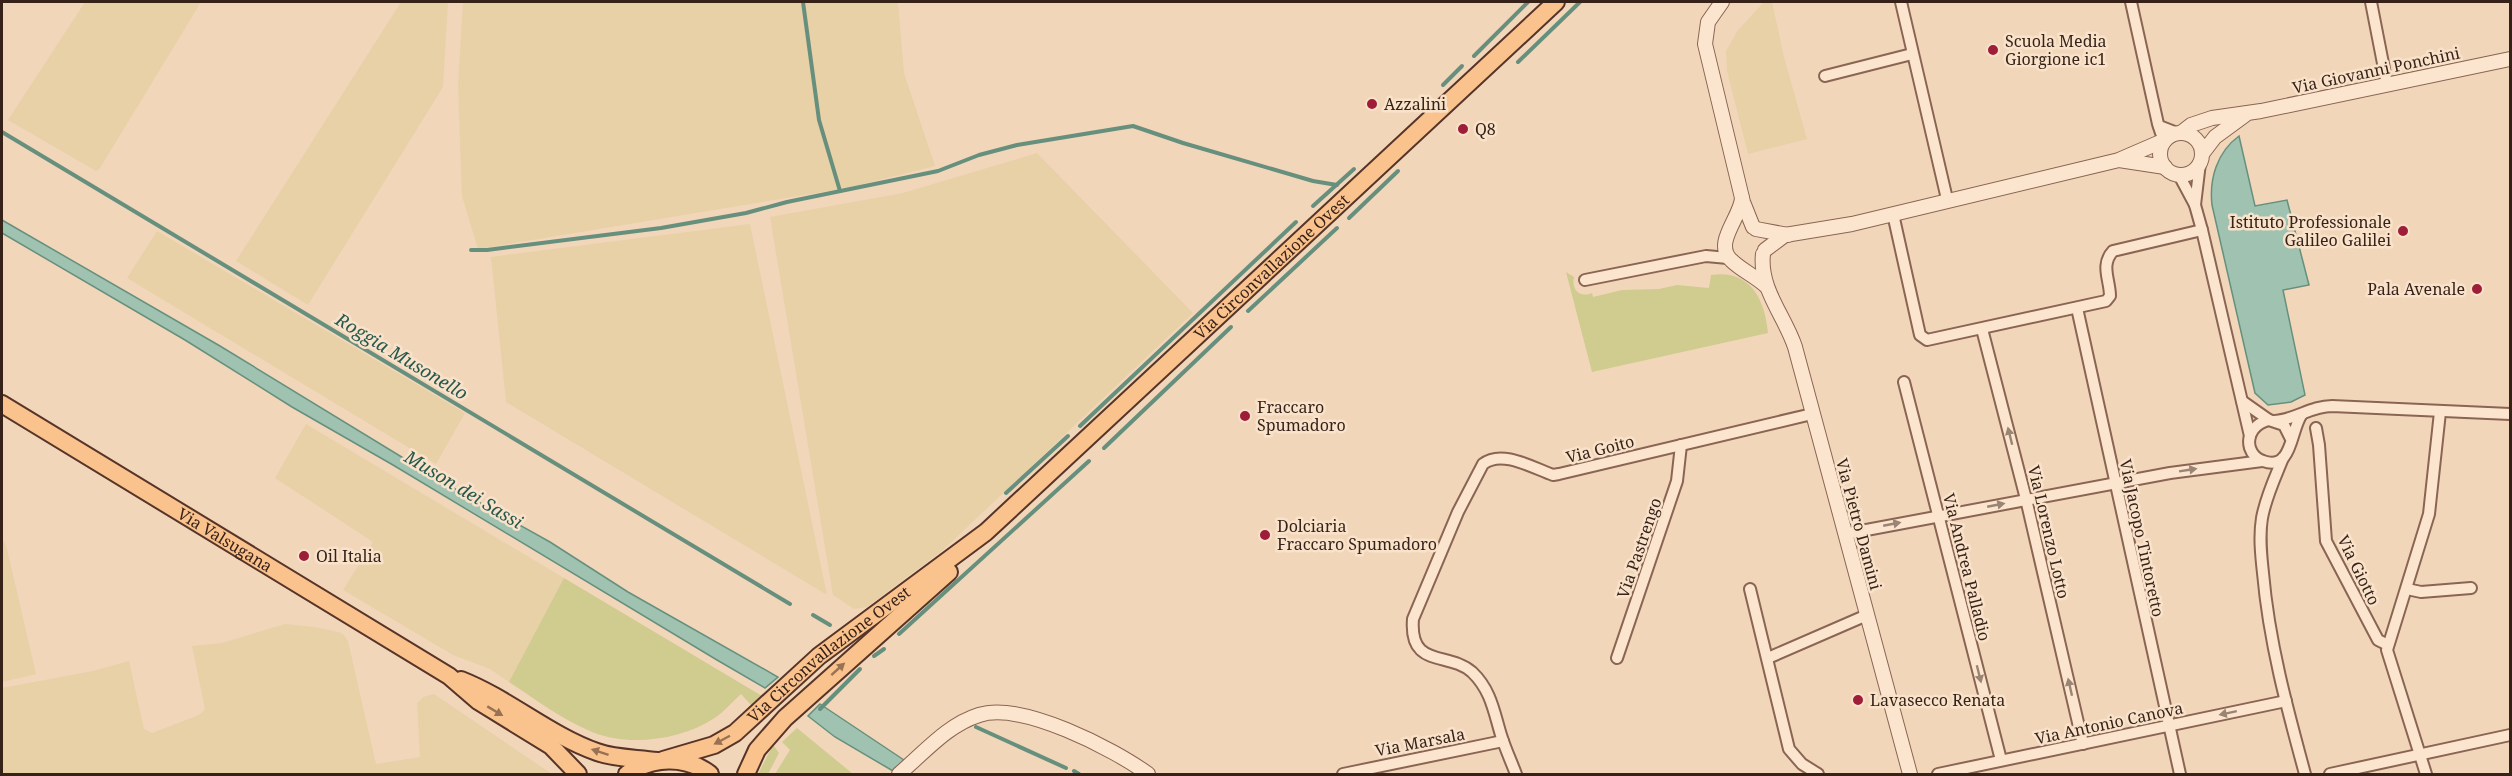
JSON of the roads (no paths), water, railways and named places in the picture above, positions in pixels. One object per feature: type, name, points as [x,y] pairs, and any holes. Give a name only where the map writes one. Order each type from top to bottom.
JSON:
[{"type":"main road","name":"Via Circonvallazione Ovest","points":[[627,774],[635,769],[714,745],[735,734],[835,644],[986,532],[1556,2]]},
{"type":"main road","name":"Via Valsugana","points":[[2,404],[449,676],[478,701],[551,746],[578,774]]},
{"type":"main road","name":"Via Circonvallazione Ovest","points":[[746,774],[757,750],[785,718],[933,588],[986,532]]},
{"type":"main road","name":"Via Valsugana","points":[[449,676],[489,691],[588,748],[609,756],[660,761]]},
{"type":"main road","points":[[660,761],[691,764],[710,774]]},
{"type":"street","points":[[1722,2],[1708,22],[1706,44],[1742,197],[1755,228],[1764,239],[1762,271],[1766,286]]},
{"type":"street","points":[[1901,2],[1947,199]]},
{"type":"street","points":[[2144,2],[2131,3],[2159,126],[2172,136],[2194,137],[2198,141],[2201,158],[2195,205]]},
{"type":"street","points":[[2371,2],[2387,84]]},
{"type":"street","points":[[1825,76],[1912,54]]},
{"type":"street","name":"Via Giovanni Ponchini","points":[[2119,160],[2201,121],[2511,59]]},
{"type":"street","points":[[2179,175],[2189,173],[2215,137],[2249,112]]},
{"type":"street","points":[[2165,167],[2160,156],[2172,136]]},
{"type":"street","points":[[1586,280],[1706,256],[1753,264],[1775,241],[1788,235],[1893,214],[1947,199],[2119,160],[2165,167],[2179,175],[2195,205],[2252,451],[2262,461],[2270,488]]},
{"type":"street","points":[[1742,197],[1738,213],[1726,238],[1733,262],[1766,286]]},
{"type":"street","points":[[1893,214],[1920,335],[1927,340],[2106,300],[2110,296],[2107,258],[2113,251],[2202,230]]},
{"type":"street","points":[[1706,256],[1737,227],[1755,228],[1788,235]]},
{"type":"street","name":"Via Pietro Damini","points":[[1766,286],[1791,334],[1910,774]]},
{"type":"street","name":"Via Jacopo Tintoretto","points":[[2078,308],[2114,483],[2180,774]]},
{"type":"street","name":"Via Lorenzo Lotto","points":[[1982,329],[2026,499],[2084,744]]},
{"type":"street","name":"Via Andrea Palladio","points":[[1904,382],[2001,760]]},
{"type":"street","points":[[2241,401],[2271,421],[2288,429],[2291,439]]},
{"type":"street","points":[[2250,436],[2259,424],[2302,414],[2314,408],[2332,406],[2511,414]]},
{"type":"street","name":"Via Giotto","points":[[2426,774],[2388,658],[2388,645],[2429,514],[2440,412]]},
{"type":"street","name":"Via Goito","points":[[1503,741],[1495,709],[1487,691],[1466,668],[1427,656],[1420,649],[1412,629],[1413,619],[1443,546],[1483,464],[1492,458],[1504,458],[1553,475],[1812,414]]},
{"type":"street","points":[[2302,414],[2295,424],[2290,450],[2283,458],[2270,488],[2261,520],[2260,538],[2268,624],[2305,774]]},
{"type":"street","name":"Via Giotto","points":[[2316,428],[2326,541],[2378,640],[2388,645]]},
{"type":"street","name":"Via Pastrengo","points":[[1617,657],[1677,481],[1681,445]]},
{"type":"street","points":[[1845,534],[2202,467],[2262,461],[2274,462],[2283,458]]},
{"type":"street","points":[[2407,589],[2421,592],[2471,588]]},
{"type":"street","points":[[1750,590],[1789,749],[1802,764],[1818,774]]},
{"type":"street","points":[[1768,658],[1867,615]]},
{"type":"street","name":"Via Antonio Canova","points":[[1938,774],[2286,701]]},
{"type":"street","points":[[899,774],[960,723],[982,714],[1008,712],[1052,725],[1093,742],[1118,754],[1148,774]]},
{"type":"street","points":[[2330,774],[2420,757],[2511,735]]},
{"type":"street","points":[[1503,741],[1516,774]]},
{"type":"street","name":"Via Marsala","points":[[1343,774],[1503,741]]},
{"type":"waterway","points":[[803,2],[819,120],[840,191]]},
{"type":"waterway","points":[[1474,56],[1528,2]]},
{"type":"waterway","points":[[1518,62],[1580,2]]},
{"type":"waterway","points":[[1443,85],[1462,66]]},
{"type":"waterway","points":[[471,250],[487,250],[661,228],[746,213],[787,202],[938,171],[979,155],[1017,145],[1133,126],[1313,181],[1337,185]]},
{"type":"waterway","name":"Roggia Musonello","points":[[2,132],[790,604]]},
{"type":"waterway","points":[[1313,206],[1354,169]]},
{"type":"waterway","points":[[1349,218],[1398,171]]},
{"type":"waterway","points":[[1080,426],[1296,222]]},
{"type":"waterway","points":[[1248,311],[1337,228]]},
{"type":"waterway","points":[[1104,448],[1231,327]]},
{"type":"waterway","points":[[1006,493],[1068,436]]},
{"type":"waterway","points":[[899,634],[1089,461]]},
{"type":"waterway","name":"Roggia Musonello","points":[[813,615],[830,625]]},
{"type":"waterway","name":"Roggia Musonello","points":[[874,656],[884,649]]},
{"type":"waterway","points":[[820,709],[860,669]]},
{"type":"waterway","name":"Roggia Musonello","points":[[976,727],[1066,768]]},
{"type":"waterway","name":"Roggia Musonello","points":[[1074,771],[1079,774]]},
{"type":"place","name":"Scuola Media Giorgione ic1","points":[[1993,50]]},
{"type":"place","name":"Azzalini","points":[[1372,104]]},
{"type":"place","name":"Q8","points":[[1463,129]]},
{"type":"place","name":"Istituto Professionale Galileo Galilei","points":[[2403,231]]},
{"type":"place","name":"Pala Avenale","points":[[2477,289]]},
{"type":"place","name":"Fraccaro Spumadoro","points":[[1245,416]]},
{"type":"place","name":"Dolciaria Fraccaro Spumadoro","points":[[1265,535]]},
{"type":"place","name":"Oil Italia","points":[[304,556]]},
{"type":"place","name":"Lavasecco Renata","points":[[1858,700]]},
{"type":"water label","name":"Muson dei Sassi","points":[[464,489]]}]
